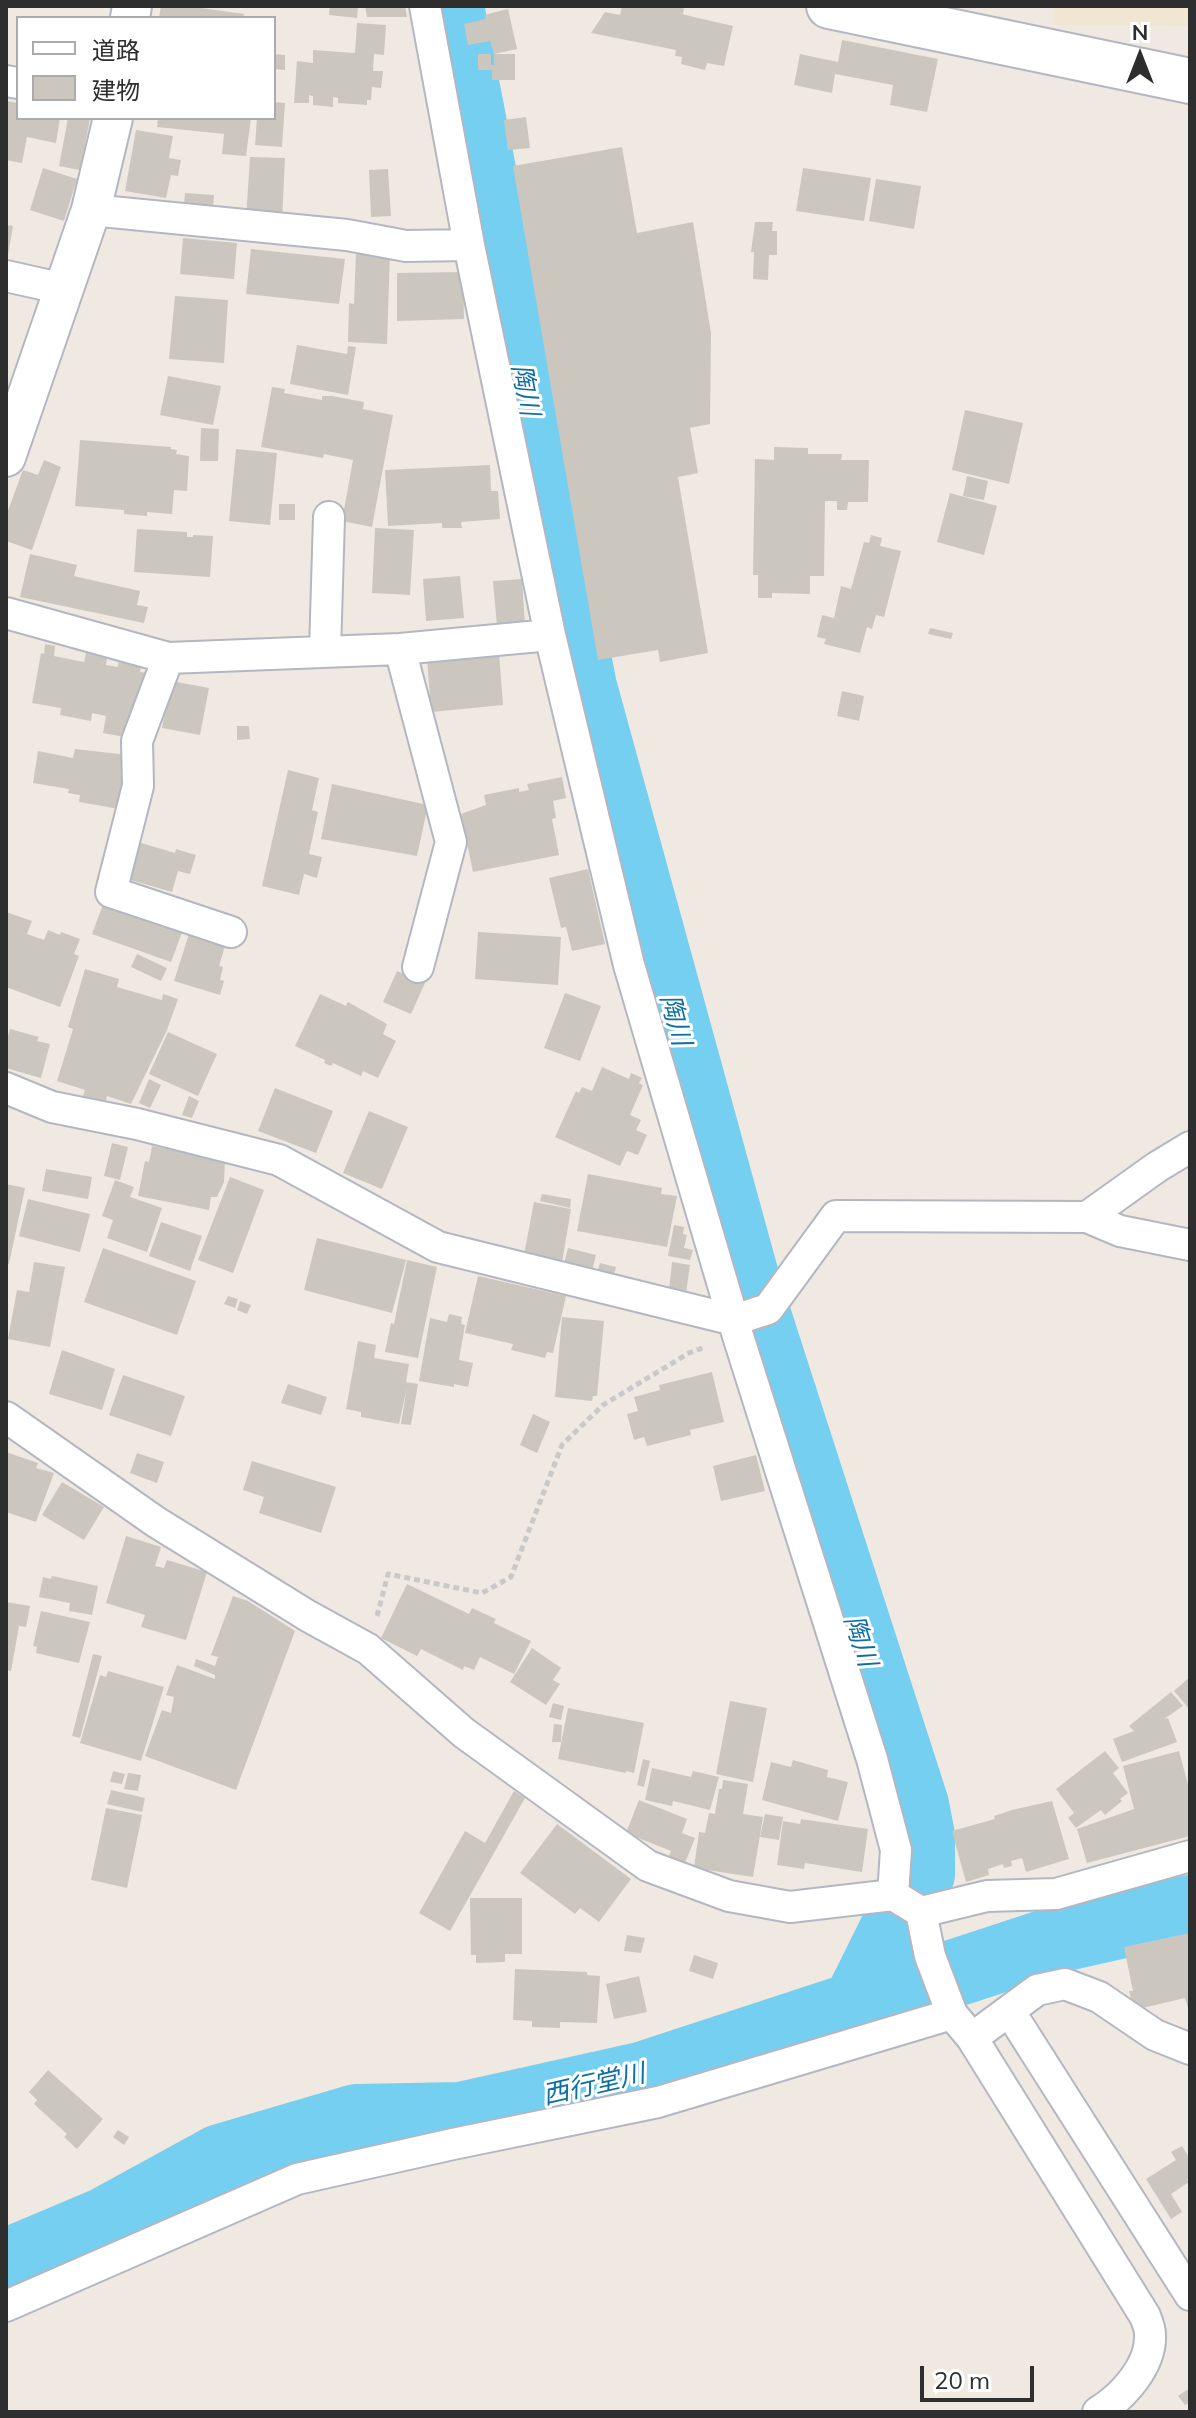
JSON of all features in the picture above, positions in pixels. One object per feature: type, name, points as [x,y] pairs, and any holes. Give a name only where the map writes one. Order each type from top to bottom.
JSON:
[{"type":"main road","points":[[829,6],[1190,81]]},
{"type":"street","points":[[425,6],[469,245],[550,635],[629,965],[747,1320],[872,1759],[896,1850],[893,1895]]},
{"type":"street","points":[[6,457],[91,210],[113,120]]},
{"type":"street","points":[[91,210],[347,235],[406,246],[469,245]]},
{"type":"street","points":[[6,276],[64,289]]},
{"type":"street","points":[[325,651],[329,517]]},
{"type":"street","points":[[6,613],[168,658],[400,649],[550,635]]},
{"type":"street","points":[[400,649],[451,842],[418,967]]},
{"type":"street","points":[[168,658],[137,741],[138,786],[111,892],[231,932]]},
{"type":"street","points":[[6,1088],[52,1107],[137,1124],[279,1160],[438,1247],[747,1320]]},
{"type":"street","points":[[1087,1217],[1190,1147]]},
{"type":"street","points":[[747,1320],[836,1216],[1087,1217],[1120,1231],[1190,1245]]},
{"type":"street","points":[[6,1417],[156,1522],[308,1616],[368,1649],[464,1733],[648,1866],[729,1896],[790,1907],[893,1895],[921,1912],[987,1896],[1056,1894],[1190,1856]]},
{"type":"street","points":[[921,1912],[930,1956],[952,2014],[972,2038],[1145,2316],[1151,2335],[1141,2370],[1115,2402],[1098,2412]]},
{"type":"street","points":[[972,2038],[1037,1990],[1065,1984],[1099,1997],[1155,2035],[1190,2049]]},
{"type":"street","points":[[1010,2012],[1190,2295]]},
{"type":"street","points":[[6,2306],[297,2179],[658,2102],[952,2014]]},
{"type":"path","points":[[368,1649],[388,1574],[482,1593],[511,1577],[562,1445],[603,1405],[747,1320]]},
{"type":"shaded area","points":[[1054,6],[1190,6],[1190,26],[1053,25]]},
{"type":"building","points":[[161,6],[202,6],[244,14],[244,16],[159,16]]},
{"type":"building","points":[[330,6],[358,6],[357,18],[329,15]]},
{"type":"building","points":[[365,6],[405,6],[407,17],[367,17]]},
{"type":"building","points":[[622,6],[673,6],[684,8],[683,14],[677,13],[733,26],[724,66],[707,63],[705,70],[681,64],[682,57],[675,56],[676,50],[591,33],[605,12],[620,15]]},
{"type":"building","points":[[508,9],[517,49],[494,54],[490,41],[468,45],[464,24]]},
{"type":"building","points":[[357,23],[386,25],[384,55],[374,54],[373,71],[383,71],[381,88],[372,87],[371,100],[367,100],[367,105],[338,103],[338,98],[333,97],[333,107],[313,105],[313,96],[309,95],[309,103],[294,103],[297,61],[313,63],[313,50],[355,53]]},
{"type":"building","points":[[842,40],[938,59],[927,112],[890,105],[893,85],[835,74],[832,93],[794,85],[800,54],[838,62]]},
{"type":"building","points":[[276,54],[285,55],[285,70],[276,69]]},
{"type":"building","points":[[478,54],[491,54],[491,65],[494,65],[494,54],[515,54],[515,80],[492,80],[492,70],[478,70]]},
{"type":"building","points":[[6,101],[16,103],[16,120],[60,120],[56,143],[27,137],[22,163],[6,160]]},
{"type":"building","points":[[276,102],[285,103],[282,147],[255,145],[257,120],[276,120]]},
{"type":"building","points":[[526,117],[530,148],[508,150],[504,120]]},
{"type":"building","points":[[68,120],[90,120],[80,170],[59,166]]},
{"type":"building","points":[[158,120],[251,120],[246,156],[222,154],[224,134],[157,127]]},
{"type":"building","points":[[136,130],[173,136],[169,158],[181,160],[178,176],[171,175],[166,198],[125,191]]},
{"type":"building","points":[[622,147],[637,233],[693,222],[711,333],[710,424],[690,428],[698,473],[678,477],[708,653],[660,662],[658,650],[598,660],[513,166]]},
{"type":"building","points":[[250,157],[285,158],[282,221],[246,219]]},
{"type":"building","points":[[43,168],[77,179],[64,221],[30,210]]},
{"type":"building","points":[[803,168],[871,178],[864,221],[796,211]]},
{"type":"building","points":[[388,169],[391,216],[371,217],[369,170]]},
{"type":"building","points":[[876,179],[921,186],[914,229],[869,221]]},
{"type":"building","points":[[185,193],[214,195],[213,208],[184,205]]},
{"type":"building","points":[[755,222],[773,222],[772,231],[777,231],[777,255],[769,255],[768,280],[753,279],[754,252],[751,252]]},
{"type":"building","points":[[6,225],[13,226],[8,255],[6,255]]},
{"type":"building","points":[[183,238],[237,243],[234,279],[180,274]]},
{"type":"building","points":[[251,249],[345,259],[339,304],[246,294]]},
{"type":"building","points":[[356,252],[390,253],[387,344],[348,342],[349,303],[354,304]]},
{"type":"building","points":[[463,272],[464,319],[397,321],[397,273]]},
{"type":"building","points":[[175,296],[228,300],[224,363],[169,359]]},
{"type":"building","points":[[297,345],[347,354],[348,346],[356,347],[348,395],[290,384]]},
{"type":"building","points":[[168,376],[221,386],[213,425],[160,415]]},
{"type":"building","points":[[272,387],[285,389],[284,393],[322,400],[322,396],[332,396],[364,402],[363,409],[393,415],[372,527],[342,521],[353,460],[261,447]]},
{"type":"building","points":[[965,410],[1023,423],[1009,484],[952,470]]},
{"type":"building","points":[[201,428],[219,429],[218,461],[200,461]]},
{"type":"building","points":[[80,440],[171,447],[177,450],[176,454],[189,456],[187,491],[174,490],[172,514],[147,512],[147,516],[124,514],[124,510],[75,506]]},
{"type":"building","points":[[774,447],[808,448],[808,454],[842,454],[841,460],[869,460],[868,502],[848,502],[847,510],[837,510],[837,501],[825,501],[824,576],[810,576],[810,594],[772,593],[772,598],[758,598],[758,575],[753,575],[755,459],[774,460]]},
{"type":"building","points":[[236,449],[277,453],[270,525],[229,521]]},
{"type":"building","points":[[44,460],[61,467],[32,550],[6,541],[6,516],[23,470],[38,475]]},
{"type":"building","points":[[490,465],[491,491],[498,491],[500,519],[461,522],[462,528],[442,528],[442,523],[388,526],[385,470]]},
{"type":"building","points":[[967,476],[988,481],[984,500],[963,496]]},
{"type":"building","points":[[950,493],[997,506],[984,555],[937,542]]},
{"type":"building","points":[[279,504],[295,504],[295,520],[279,520]]},
{"type":"building","points":[[375,528],[414,530],[410,595],[372,593]]},
{"type":"building","points":[[137,529],[187,532],[187,537],[213,536],[210,577],[134,572]]},
{"type":"building","points":[[871,535],[882,538],[880,546],[901,551],[884,617],[876,615],[872,629],[867,627],[860,653],[824,644],[826,639],[817,637],[822,615],[834,618],[841,586],[851,589],[864,542],[869,543]]},
{"type":"building","points":[[30,554],[77,565],[74,576],[140,591],[137,605],[148,607],[144,623],[20,597]]},
{"type":"building","points":[[460,576],[464,618],[426,621],[423,579]]},
{"type":"building","points":[[522,579],[525,625],[497,626],[493,581]]},
{"type":"building","points":[[930,628],[953,633],[951,639],[928,634]]},
{"type":"building","points":[[45,644],[55,646],[54,656],[84,662],[87,649],[108,653],[106,665],[118,667],[119,658],[142,662],[140,672],[148,673],[130,738],[103,733],[106,716],[92,713],[91,721],[60,715],[61,708],[32,703]]},
{"type":"building","points":[[499,653],[503,705],[431,712],[427,658]]},
{"type":"building","points":[[171,681],[209,688],[200,735],[162,728]]},
{"type":"building","points":[[842,691],[864,696],[859,721],[837,716]]},
{"type":"building","points":[[237,726],[249,726],[250,739],[237,740]]},
{"type":"building","points":[[75,749],[128,755],[119,809],[79,802],[80,795],[68,793],[69,789],[33,783],[38,751],[73,758]]},
{"type":"building","points":[[288,770],[319,778],[312,810],[318,812],[309,854],[322,857],[317,878],[304,874],[299,895],[262,886]]},
{"type":"building","points":[[562,777],[566,798],[553,801],[556,818],[552,819],[559,855],[473,872],[461,814],[486,805],[484,795],[519,788],[519,792],[529,790],[527,784]]},
{"type":"building","points":[[332,784],[428,805],[417,856],[321,839]]},
{"type":"building","points":[[138,842],[175,853],[176,849],[196,855],[190,874],[178,871],[172,892],[127,879]]},
{"type":"building","points":[[588,869],[605,944],[572,951],[566,927],[561,928],[549,878]]},
{"type":"building","points":[[105,899],[184,927],[171,962],[92,934]]},
{"type":"building","points":[[6,912],[32,921],[27,934],[44,940],[48,930],[80,939],[74,954],[79,956],[60,1007],[6,987]]},
{"type":"building","points":[[194,928],[207,933],[205,939],[225,946],[219,966],[223,967],[220,980],[224,981],[220,995],[174,981],[189,934],[192,935]]},
{"type":"building","points":[[478,932],[561,937],[558,985],[475,979]]},
{"type":"building","points":[[137,954],[167,968],[161,981],[131,967]]},
{"type":"building","points":[[85,969],[119,979],[117,987],[162,1000],[163,994],[178,999],[167,1030],[131,1104],[107,1096],[105,1104],[82,1099],[85,1090],[57,1081],[73,1029],[68,1027]]},
{"type":"building","points":[[397,971],[425,983],[411,1014],[383,1002]]},
{"type":"building","points":[[565,993],[601,1006],[580,1061],[544,1048]]},
{"type":"building","points":[[320,994],[346,1006],[348,1002],[387,1024],[383,1034],[396,1041],[378,1078],[363,1071],[361,1076],[333,1063],[331,1066],[295,1046]]},
{"type":"building","points":[[10,1029],[39,1037],[37,1041],[50,1044],[41,1078],[6,1068],[6,1043]]},
{"type":"building","points":[[168,1032],[217,1054],[198,1096],[149,1074]]},
{"type":"building","points":[[602,1067],[629,1079],[631,1073],[642,1078],[639,1083],[643,1085],[630,1115],[641,1120],[636,1130],[647,1135],[638,1155],[627,1151],[620,1166],[555,1137],[576,1091],[579,1093],[582,1087],[592,1091]]},
{"type":"building","points":[[149,1079],[161,1085],[150,1108],[139,1103]]},
{"type":"building","points":[[275,1088],[333,1111],[316,1153],[258,1131]]},
{"type":"building","points":[[189,1096],[199,1101],[192,1118],[182,1115]]},
{"type":"building","points":[[369,1111],[408,1127],[382,1189],[343,1173]]},
{"type":"building","points":[[112,1143],[128,1147],[120,1180],[104,1176]]},
{"type":"building","points":[[152,1146],[225,1160],[224,1182],[217,1197],[211,1197],[209,1210],[138,1196],[145,1161],[149,1162]]},
{"type":"building","points":[[46,1169],[92,1177],[88,1199],[42,1191]]},
{"type":"building","points":[[588,1174],[662,1188],[661,1194],[677,1196],[667,1247],[577,1231]]},
{"type":"building","points":[[230,1177],[264,1190],[233,1273],[198,1260]]},
{"type":"building","points":[[115,1180],[134,1187],[130,1197],[162,1208],[147,1252],[107,1238],[113,1220],[102,1216]]},
{"type":"building","points":[[6,1184],[25,1188],[9,1264],[6,1264]]},
{"type":"building","points":[[542,1194],[571,1199],[570,1208],[540,1201]]},
{"type":"building","points":[[28,1199],[90,1214],[80,1252],[19,1236]]},
{"type":"building","points":[[534,1202],[571,1209],[562,1262],[524,1255]]},
{"type":"building","points":[[161,1222],[202,1236],[190,1271],[149,1256]]},
{"type":"building","points":[[674,1225],[684,1227],[683,1234],[687,1235],[684,1248],[693,1250],[690,1260],[668,1256]]},
{"type":"building","points":[[317,1238],[406,1260],[392,1313],[304,1290]]},
{"type":"building","points":[[103,1248],[196,1281],[177,1335],[84,1302]]},
{"type":"building","points":[[568,1248],[596,1255],[592,1271],[564,1264]]},
{"type":"building","points":[[407,1260],[437,1267],[418,1358],[385,1352]]},
{"type":"building","points":[[34,1262],[65,1267],[50,1347],[8,1339],[17,1290],[29,1292]]},
{"type":"building","points":[[672,1262],[690,1265],[686,1293],[669,1290]]},
{"type":"building","points":[[600,1263],[616,1267],[613,1278],[597,1273]]},
{"type":"building","points":[[478,1276],[566,1296],[553,1353],[547,1352],[545,1358],[511,1350],[513,1344],[465,1333]]},
{"type":"building","points":[[228,1296],[238,1299],[235,1308],[224,1304]]},
{"type":"building","points":[[240,1301],[251,1305],[247,1314],[237,1310]]},
{"type":"building","points":[[449,1314],[462,1317],[461,1324],[465,1325],[459,1360],[473,1363],[468,1387],[419,1381],[430,1318],[447,1322]]},
{"type":"building","points":[[562,1317],[604,1321],[597,1396],[593,1396],[592,1401],[555,1397]]},
{"type":"building","points":[[358,1341],[376,1345],[374,1358],[409,1364],[406,1382],[418,1384],[411,1425],[401,1424],[407,1387],[399,1424],[361,1417],[361,1412],[346,1409]]},
{"type":"building","points":[[62,1350],[115,1369],[102,1410],[49,1394]]},
{"type":"building","points":[[712,1372],[724,1422],[690,1430],[691,1435],[647,1446],[644,1437],[634,1440],[627,1414],[638,1411],[634,1397],[660,1390],[659,1385]]},
{"type":"building","points":[[123,1375],[185,1396],[171,1436],[109,1415]]},
{"type":"building","points":[[288,1384],[327,1397],[321,1415],[281,1403]]},
{"type":"building","points":[[533,1414],[550,1422],[537,1453],[520,1445]]},
{"type":"building","points":[[6,1452],[38,1463],[36,1468],[54,1473],[36,1522],[6,1512]]},
{"type":"building","points":[[137,1453],[164,1462],[157,1483],[130,1473]]},
{"type":"building","points":[[756,1455],[765,1491],[721,1501],[713,1466]]},
{"type":"building","points":[[252,1461],[336,1487],[321,1533],[259,1513],[264,1497],[243,1490]]},
{"type":"building","points":[[62,1482],[104,1507],[84,1540],[42,1515]]},
{"type":"building","points":[[126,1536],[161,1547],[155,1566],[164,1568],[167,1560],[207,1572],[186,1640],[141,1627],[145,1615],[106,1603]]},
{"type":"building","points":[[52,1576],[98,1586],[92,1615],[69,1611],[70,1603],[39,1597],[43,1577],[51,1579]]},
{"type":"building","points":[[407,1584],[469,1614],[472,1608],[496,1619],[494,1623],[531,1641],[514,1674],[480,1657],[474,1670],[464,1666],[463,1670],[421,1649],[417,1656],[381,1638]]},
{"type":"building","points":[[233,1596],[248,1601],[295,1631],[236,1790],[145,1756],[162,1710],[171,1713],[174,1697],[166,1695],[177,1665],[215,1679],[215,1675],[194,1666],[196,1659],[215,1666],[218,1657],[211,1655]]},
{"type":"building","points":[[6,1602],[30,1606],[26,1627],[19,1626],[11,1671],[6,1670]]},
{"type":"building","points":[[41,1611],[90,1622],[79,1663],[36,1653],[37,1647],[33,1646]]},
{"type":"building","points":[[532,1648],[561,1668],[553,1680],[560,1684],[546,1705],[510,1682]]},
{"type":"building","points":[[93,1654],[102,1656],[80,1738],[72,1736]]},
{"type":"building","points":[[108,1671],[164,1687],[141,1761],[80,1743],[100,1675],[106,1677]]},
{"type":"building","points":[[1190,1677],[1190,1710],[1174,1691]]},
{"type":"building","points":[[1171,1692],[1183,1706],[1164,1719],[1168,1718],[1177,1742],[1122,1762],[1113,1739],[1134,1731],[1129,1726]]},
{"type":"building","points":[[730,1701],[767,1708],[753,1782],[716,1774]]},
{"type":"building","points":[[553,1703],[564,1706],[561,1720],[549,1717]]},
{"type":"building","points":[[568,1708],[644,1723],[634,1773],[558,1759]]},
{"type":"building","points":[[554,1724],[562,1725],[561,1742],[552,1742]]},
{"type":"building","points":[[1105,1751],[1119,1768],[1113,1773],[1128,1793],[1105,1815],[1101,1810],[1076,1828],[1068,1818],[1074,1813],[1056,1789]]},
{"type":"building","points":[[1179,1751],[1190,1792],[1190,1836],[1087,1863],[1077,1829],[1134,1809],[1123,1766]]},
{"type":"building","points":[[643,1759],[650,1761],[644,1787],[637,1785]]},
{"type":"building","points":[[793,1760],[828,1770],[827,1777],[848,1782],[838,1821],[762,1800],[771,1762],[791,1767]]},
{"type":"building","points":[[652,1768],[691,1777],[693,1771],[719,1777],[710,1810],[673,1801],[672,1806],[645,1800]]},
{"type":"building","points":[[113,1771],[125,1774],[122,1784],[110,1782]]},
{"type":"building","points":[[128,1773],[141,1775],[138,1791],[124,1789]]},
{"type":"building","points":[[723,1780],[748,1784],[743,1814],[763,1817],[753,1877],[694,1868],[699,1832],[705,1833],[709,1813],[715,1814]]},
{"type":"building","points":[[111,1790],[145,1798],[142,1812],[107,1804]]},
{"type":"building","points":[[514,1791],[525,1798],[450,1931],[419,1913],[465,1831],[485,1843]]},
{"type":"building","points":[[639,1800],[687,1819],[682,1833],[695,1838],[685,1863],[669,1856],[671,1851],[626,1833]]},
{"type":"building","points":[[1052,1801],[1069,1859],[1026,1872],[1022,1858],[1011,1861],[1012,1866],[1004,1868],[1003,1864],[988,1869],[989,1875],[966,1882],[952,1831],[995,1819],[994,1816],[1012,1810]]},
{"type":"building","points":[[106,1808],[142,1815],[127,1888],[91,1880]]},
{"type":"building","points":[[765,1814],[783,1817],[779,1840],[760,1837]]},
{"type":"building","points":[[801,1819],[868,1829],[862,1872],[805,1863],[804,1869],[777,1865],[783,1821],[800,1824]]},
{"type":"building","points":[[557,1824],[631,1879],[599,1922],[580,1908],[575,1914],[520,1873]]},
{"type":"building","points":[[470,1898],[522,1898],[522,1954],[505,1954],[505,1962],[476,1963],[476,1955],[471,1955]]},
{"type":"building","points":[[1190,1933],[1190,2015],[1185,1998],[1134,2010],[1124,1947]]},
{"type":"building","points":[[627,1935],[645,1938],[641,1953],[624,1951]]},
{"type":"building","points":[[694,1955],[718,1963],[713,1979],[689,1971]]},
{"type":"building","points":[[515,1969],[587,1972],[587,1975],[600,1976],[597,2023],[560,2022],[560,2028],[532,2027],[532,2021],[513,2020]]},
{"type":"building","points":[[639,1976],[647,2012],[614,2019],[606,1984]]},
{"type":"building","points":[[48,2070],[103,2119],[77,2149],[64,2137],[67,2134],[34,2104],[37,2100],[29,2092]]},
{"type":"building","points":[[118,2130],[129,2137],[124,2145],[113,2137]]},
{"type":"building","points":[[1182,2146],[1190,2159],[1190,2177],[1187,2179],[1189,2182],[1171,2194],[1182,2212],[1171,2219],[1146,2179],[1176,2160],[1171,2152]]},
{"type":"building","points":[[1190,2388],[1190,2403],[1185,2405],[1178,2396]]},
{"type":"waterway","name":"陶川","points":[[450,6],[583,687],[747,1284],[915,1805],[921,1836],[921,1874],[855,2007]]},
{"type":"waterway","name":"西行堂川","points":[[6,2263],[105,2221],[220,2158],[356,2118],[461,2116],[641,2076],[1065,1937],[1190,1909]]}]
